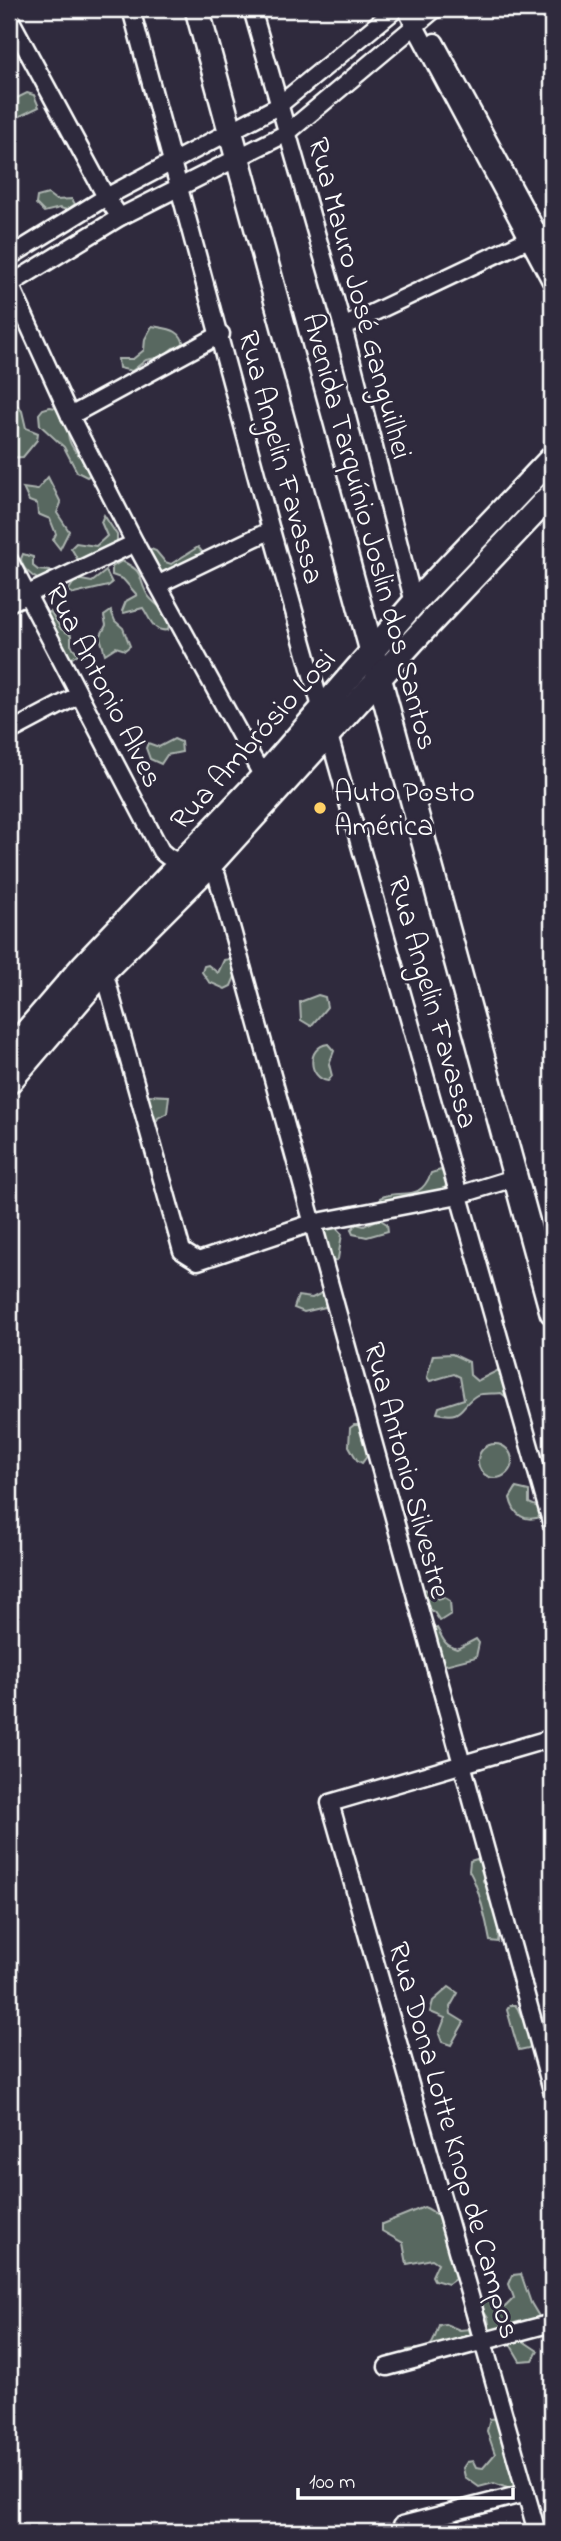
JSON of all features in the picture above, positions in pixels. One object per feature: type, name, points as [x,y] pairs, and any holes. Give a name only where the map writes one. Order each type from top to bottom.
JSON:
[{"type":"street","name":"Rua Angelin Favassa","points":[[131,9],[221,334],[271,530],[552,1525]]},
{"type":"street","name":"Avenida Tarquínio Joslin dos Santos","points":[[197,9],[552,1312]]},
{"type":"street","name":"Rua Mauro José Ganguilhei","points":[[252,9],[343,327],[414,603]]},
{"type":"street","points":[[9,257],[106,197],[278,106],[396,9]]},
{"type":"street","points":[[406,9],[422,16],[535,237],[552,283]]},
{"type":"street","points":[[268,786],[135,543],[70,416],[9,284],[120,217],[287,133],[422,16]]},
{"type":"street","points":[[9,17],[106,197],[120,217]]},
{"type":"street","points":[[535,237],[552,259]]},
{"type":"street","points":[[343,327],[535,237]]},
{"type":"street","points":[[70,416],[221,334]]},
{"type":"street","name":"Rua Ambrósio Losi","points":[[10,1079],[104,971],[208,867],[323,709],[414,603],[552,458]]},
{"type":"street","name":"Rua Ambrósio Losi","points":[[9,1052],[83,965],[180,865],[329,733],[552,494]]},
{"type":"street","points":[[159,584],[271,530]]},
{"type":"street","points":[[9,603],[135,543]]},
{"type":"street","name":"Rua Antonio Alves","points":[[9,560],[77,696],[161,851],[180,865]]},
{"type":"street","points":[[9,732],[77,696]]},
{"type":"street","points":[[180,865],[208,867]]},
{"type":"street","name":"Rua Antonio Silvestre","points":[[208,867],[217,876],[552,2090]]},
{"type":"street","points":[[104,971],[181,1251],[198,1261],[312,1223],[459,1195],[514,1178]]},
{"type":"street","points":[[460,1763],[552,1738]]},
{"type":"street","name":"Rua Dona Lotte Knop de Campos","points":[[460,1763],[330,1803],[537,2532]]},
{"type":"street","points":[[387,2367],[552,2323]]},
{"type":"street","points":[[402,2525],[526,2493]]},
{"type":"shaded area","points":[[27,93],[34,95],[39,107],[14,119],[9,111],[17,98]]},
{"type":"shaded area","points":[[48,194],[56,200],[72,199],[75,204],[67,210],[60,208],[44,212],[36,204],[37,197]]},
{"type":"shaded area","points":[[152,326],[177,333],[184,346],[173,348],[162,357],[146,360],[132,371],[119,368],[118,359],[133,359],[144,350],[145,339]]},
{"type":"shaded area","points":[[15,403],[22,411],[26,428],[38,433],[37,440],[23,457],[9,458],[9,406]]},
{"type":"shaded area","points":[[50,407],[56,408],[68,421],[71,445],[92,473],[87,477],[77,472],[64,447],[40,425],[39,414]]},
{"type":"shaded area","points":[[48,477],[61,503],[57,513],[69,531],[60,549],[53,540],[56,534],[50,519],[38,514],[37,504],[29,501],[23,488],[37,490]]},
{"type":"shaded area","points":[[104,515],[117,535],[117,544],[83,561],[78,560],[71,548],[76,543],[96,546],[107,536],[101,522]]},
{"type":"shaded area","points":[[198,547],[203,553],[202,558],[166,573],[160,573],[148,555],[151,549],[171,564]]},
{"type":"shaded area","points":[[23,554],[33,557],[33,566],[38,570],[50,571],[52,574],[39,580],[33,576],[23,566]]},
{"type":"shaded area","points":[[122,561],[138,572],[147,594],[166,613],[168,630],[155,627],[143,608],[124,613],[122,611],[126,601],[137,595],[123,579],[112,575],[112,567]]},
{"type":"shaded area","points":[[106,571],[112,583],[108,586],[74,594],[68,591],[76,579],[92,582]]},
{"type":"shaded area","points":[[50,611],[61,629],[71,635],[71,645],[78,654],[69,660],[61,652],[64,646],[47,616]]},
{"type":"shaded area","points":[[111,611],[115,621],[123,628],[130,646],[125,650],[116,647],[105,654],[100,637],[106,625],[104,616]]},
{"type":"shaded area","points":[[174,739],[181,742],[182,752],[167,755],[161,764],[150,759],[146,748],[148,743],[159,747]]},
{"type":"shaded area","points":[[230,959],[237,972],[231,986],[225,989],[209,982],[202,972],[204,966],[208,965],[218,973],[224,960]]},
{"type":"shaded area","points":[[318,995],[325,997],[327,1007],[311,1026],[301,1020],[300,1002]]},
{"type":"shaded area","points":[[328,1044],[334,1051],[329,1064],[332,1076],[328,1081],[316,1074],[312,1063],[316,1051]]},
{"type":"shaded area","points":[[146,1095],[169,1096],[167,1113],[158,1118],[155,1124]]},
{"type":"shaded area","points":[[441,1170],[446,1181],[442,1193],[381,1203],[380,1198],[388,1195],[421,1189],[431,1173]]},
{"type":"shaded area","points":[[379,1219],[387,1224],[388,1231],[367,1237],[353,1234],[351,1230],[356,1224],[364,1226]]},
{"type":"shaded area","points":[[328,1227],[336,1228],[342,1234],[338,1259],[333,1262],[324,1250],[327,1243],[322,1234]]},
{"type":"shaded area","points":[[324,1292],[328,1302],[325,1307],[304,1312],[294,1308],[298,1296],[312,1298]]},
{"type":"shaded area","points":[[452,1354],[469,1362],[470,1375],[477,1381],[497,1371],[508,1358],[510,1400],[501,1393],[480,1394],[453,1415],[437,1413],[439,1407],[464,1399],[460,1377],[454,1374],[430,1381],[427,1377],[433,1355]]},
{"type":"shaded area","points":[[359,1425],[368,1444],[368,1454],[362,1463],[357,1460],[349,1446],[350,1428]]},
{"type":"shaded area","points":[[495,1444],[507,1449],[512,1461],[507,1473],[495,1478],[483,1473],[478,1461],[483,1449]]},
{"type":"shaded area","points":[[516,1488],[529,1491],[529,1503],[545,1510],[543,1516],[531,1519],[517,1513],[510,1498]]},
{"type":"shaded area","points":[[425,1589],[438,1599],[444,1597],[450,1601],[451,1614],[440,1621],[434,1612],[425,1607],[420,1590]]},
{"type":"shaded area","points":[[437,1628],[446,1643],[457,1649],[476,1639],[479,1643],[476,1657],[445,1665],[440,1660],[433,1630]]},
{"type":"shaded area","points":[[477,1859],[483,1866],[483,1881],[489,1888],[489,1900],[496,1907],[498,1942],[490,1941],[479,1894],[469,1871],[470,1861]]},
{"type":"shaded area","points":[[449,1987],[458,1993],[450,2007],[451,2014],[464,2022],[451,2045],[442,2042],[439,2034],[445,2018],[430,2012],[433,2001]]},
{"type":"shaded area","points":[[510,2005],[515,2005],[518,2009],[532,2040],[529,2048],[519,2050],[507,2010]]},
{"type":"shaded area","points":[[424,2207],[439,2218],[450,2237],[456,2270],[455,2279],[448,2284],[434,2280],[432,2276],[438,2263],[432,2259],[407,2264],[403,2243],[382,2231],[382,2224]]},
{"type":"shaded area","points":[[521,2274],[531,2303],[540,2318],[521,2326],[508,2324],[503,2329],[490,2333],[488,2317],[480,2305],[488,2299],[505,2307],[514,2298],[509,2284],[513,2275]]},
{"type":"shaded area","points":[[445,2324],[460,2330],[469,2329],[472,2340],[410,2357],[407,2350],[421,2349],[432,2344],[439,2325]]},
{"type":"shaded area","points":[[520,2339],[538,2351],[533,2360],[520,2361],[510,2344]]},
{"type":"shaded area","points":[[499,2418],[516,2484],[510,2489],[494,2483],[479,2487],[465,2477],[463,2468],[467,2462],[473,2461],[476,2467],[483,2468],[495,2454],[487,2431],[490,2419]]},
{"type":"place","name":"Auto Posto América","points":[[320,808]]}]
